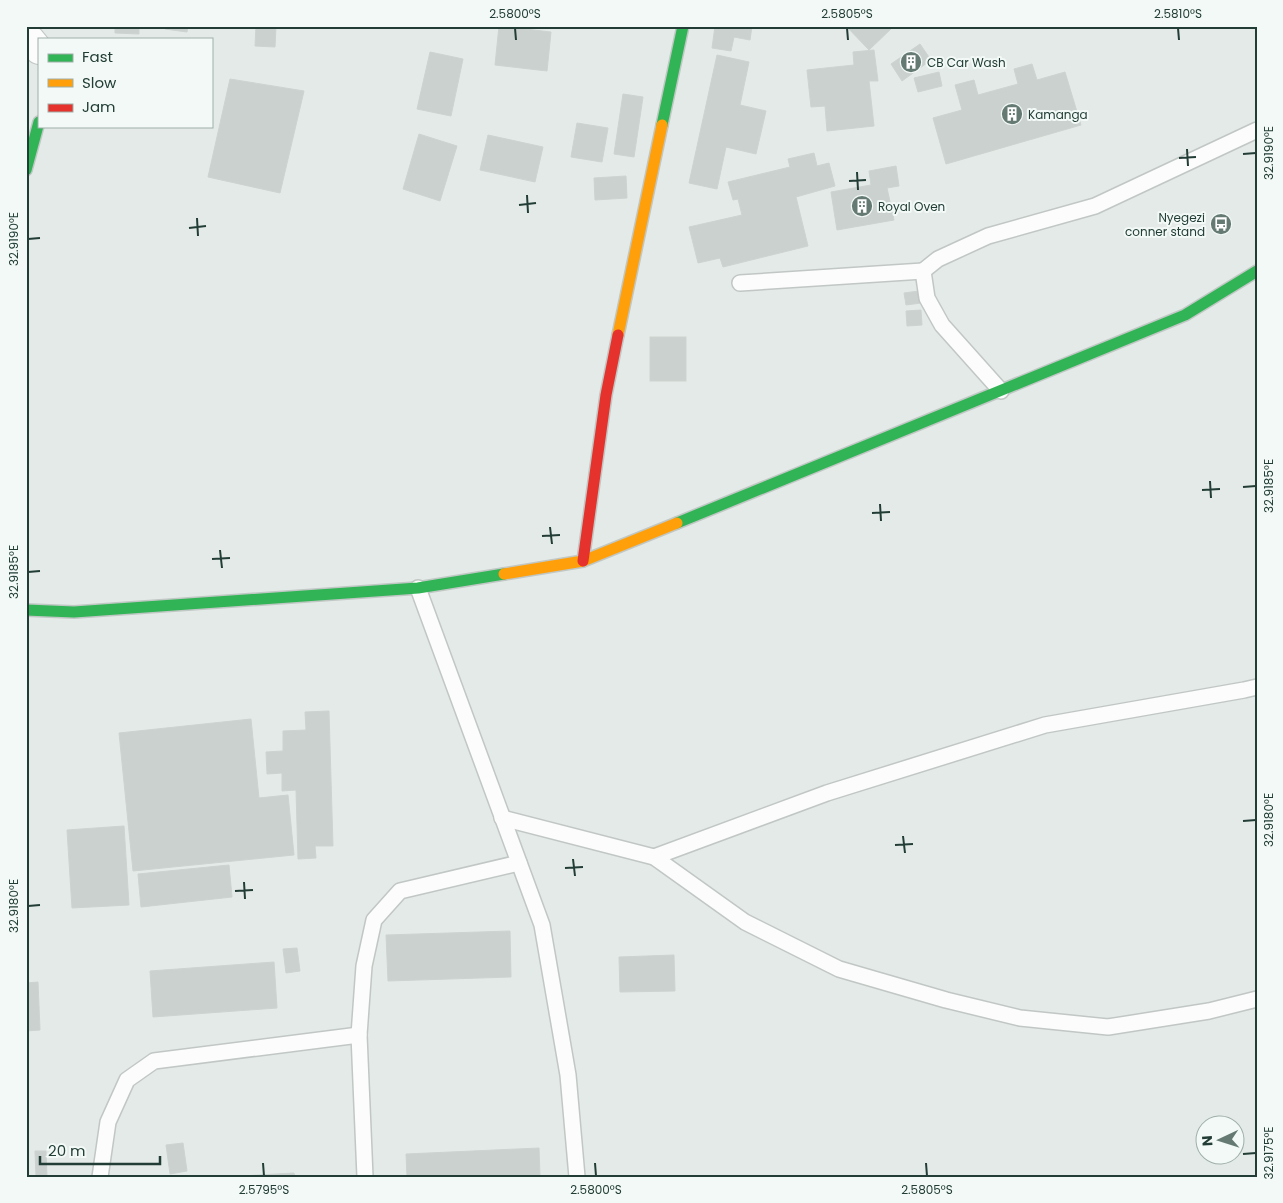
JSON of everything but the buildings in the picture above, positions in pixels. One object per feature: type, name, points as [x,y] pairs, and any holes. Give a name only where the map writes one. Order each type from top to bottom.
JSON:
[{"type":"main road","points":[[583,561],[606,394],[683,26]]},
{"type":"main road","points":[[26,170],[38,126]]},
{"type":"main road","points":[[26,610],[74,612],[418,588],[583,561],[1185,315],[1257,271]]},
{"type":"street","points":[[26,38],[30,39],[38,49]]},
{"type":"lane","points":[[740,283],[923,271],[938,259],[988,236],[1095,206],[1257,130]]},
{"type":"lane","points":[[923,271],[927,298],[942,325],[1001,391]]},
{"type":"lane","points":[[418,588],[542,925],[568,1075],[576,1177]]},
{"type":"lane","points":[[654,857],[827,792],[1045,725],[1257,687]]},
{"type":"lane","points":[[502,818],[654,857],[745,922],[839,969],[946,1000],[1020,1018],[1108,1027],[1209,1010],[1257,999]]},
{"type":"lane","points":[[365,1177],[359,1035],[364,966],[374,920],[400,891],[519,863]]},
{"type":"lane","points":[[100,1177],[108,1122],[128,1080],[154,1061],[359,1035]]},
{"type":"traffic: fast","points":[[662,125],[683,26]]},
{"type":"traffic: fast","points":[[26,170],[38,126]]},
{"type":"traffic: fast","points":[[677,523],[1185,315],[1257,271]]},
{"type":"traffic: fast","points":[[26,610],[74,612],[418,588],[504,574]]},
{"type":"traffic: slow","points":[[618,335],[662,125]]},
{"type":"traffic: slow","points":[[504,574],[583,561],[677,523]]},
{"type":"traffic: jam","points":[[583,561],[606,395],[618,335]]},
{"type":"place","name":"CB Car Wash","points":[[911,62]]},
{"type":"place","name":"Kamanga","points":[[1012,114]]},
{"type":"place","name":"Royal Oven","points":[[862,206]]},
{"type":"place","name":"Nyegezi conner stand","points":[[1221,224]]}]
